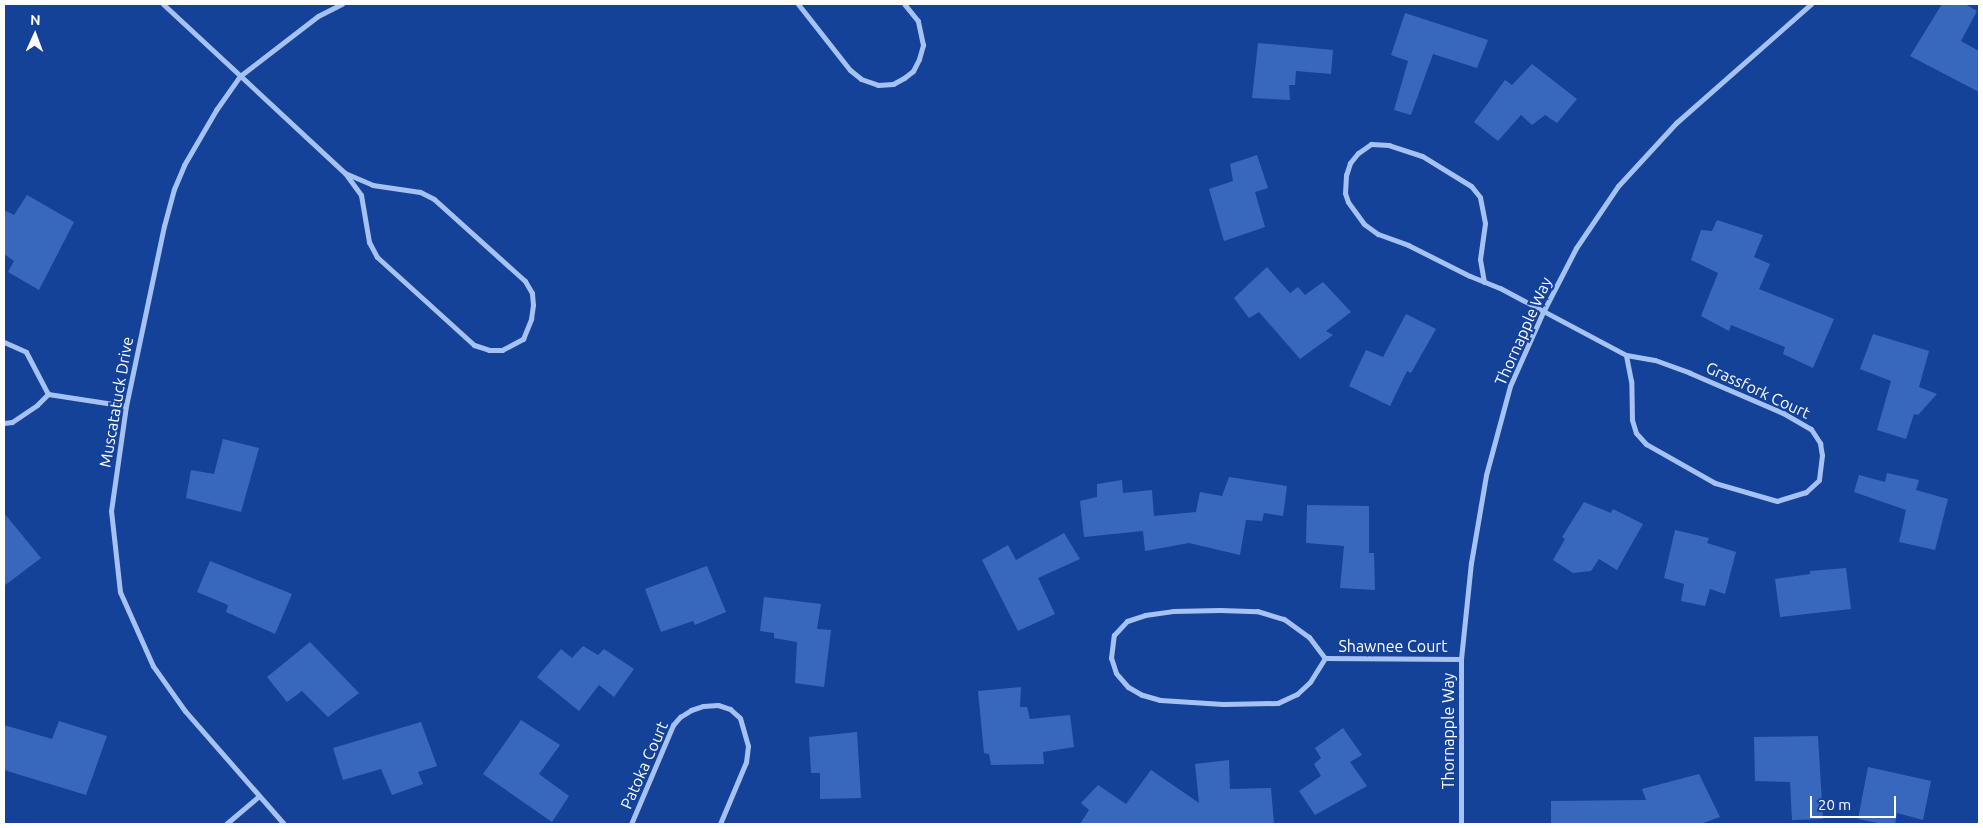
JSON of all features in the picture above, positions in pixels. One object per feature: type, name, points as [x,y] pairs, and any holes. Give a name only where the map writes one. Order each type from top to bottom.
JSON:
[{"type":"street","points":[[163,4],[345,173],[361,195],[369,242],[382,262],[474,345],[489,350],[502,350],[524,339],[531,319],[533,305],[532,293],[525,281],[434,199],[420,192],[373,185],[345,173]]},
{"type":"street","name":"Muscatatuck Drive","points":[[284,824],[185,711],[153,666],[120,592],[111,511],[126,406],[174,189],[197,141],[240,76],[311,21],[342,4]]},
{"type":"street","points":[[798,4],[850,70],[861,79],[878,85],[893,84],[904,78],[913,71],[919,58],[923,45],[918,21],[904,4]]},
{"type":"street","name":"Thornapple Way","points":[[1461,824],[1461,659],[1472,563],[1486,475],[1510,386],[1543,312],[1576,248],[1618,186],[1676,123],[1811,4]]},
{"type":"street","name":"Grassfork Court","points":[[1484,282],[1480,259],[1485,222],[1480,197],[1471,186],[1422,156],[1389,145],[1371,144],[1358,153],[1348,170],[1345,193],[1348,202],[1364,224],[1378,234],[1408,245],[1484,282],[1500,288],[1626,354],[1656,360],[1783,413],[1811,429],[1820,443],[1822,455],[1819,480],[1806,492],[1777,501],[1715,483],[1646,444],[1636,433],[1632,420],[1632,381],[1626,354]]},
{"type":"street","points":[[4,342],[26,352],[48,394]]},
{"type":"street","points":[[48,394],[126,406]]},
{"type":"street","points":[[4,423],[12,422],[37,405],[48,394]]},
{"type":"street","name":"Shawnee Court","points":[[1228,610],[1268,613],[1286,620],[1309,637],[1324,658],[1310,682],[1297,694],[1278,703],[1223,704],[1160,700],[1142,695],[1128,686],[1116,673],[1111,658],[1114,635],[1127,621],[1145,615],[1176,611],[1228,610]]},
{"type":"street","name":"Shawnee Court","points":[[1324,658],[1461,659]]},
{"type":"street","name":"Patoka Court","points":[[631,824],[673,725],[691,710],[718,705],[730,709],[740,718],[748,746],[746,762],[720,824]]},
{"type":"street","points":[[226,824],[259,796]]},
{"type":"building","points":[[1942,4],[1965,4],[1977,11],[1961,41],[1979,51],[1979,92],[1910,56]]},
{"type":"building","points":[[1405,13],[1488,40],[1477,68],[1433,54],[1411,115],[1394,110],[1408,61],[1391,55]]},
{"type":"building","points":[[1258,43],[1333,50],[1331,74],[1296,71],[1295,85],[1289,85],[1290,100],[1252,98]]},
{"type":"building","points":[[1532,64],[1577,99],[1557,123],[1545,115],[1532,125],[1521,115],[1498,141],[1474,122],[1505,80],[1512,85]]},
{"type":"building","points":[[1257,155],[1268,188],[1255,192],[1265,227],[1224,241],[1209,189],[1233,181],[1230,164]]},
{"type":"building","points":[[27,195],[74,222],[39,290],[8,272],[14,261],[4,254],[4,210],[14,215]]},
{"type":"building","points":[[1717,220],[1763,235],[1754,257],[1770,264],[1759,289],[1834,319],[1813,368],[1783,354],[1785,347],[1731,325],[1729,331],[1701,316],[1718,273],[1691,260],[1701,230],[1712,231]]},
{"type":"building","points":[[1267,267],[1290,293],[1298,287],[1305,295],[1323,282],[1351,312],[1326,331],[1333,335],[1300,359],[1259,312],[1249,318],[1234,298]]},
{"type":"building","points":[[1406,314],[1436,329],[1411,373],[1407,371],[1390,406],[1349,386],[1366,350],[1383,357]]},
{"type":"building","points":[[1873,334],[1929,351],[1919,387],[1937,394],[1918,415],[1914,414],[1906,439],[1877,430],[1891,381],[1860,369]]},
{"type":"building","points":[[223,439],[259,448],[241,512],[186,498],[191,470],[214,474]]},
{"type":"building","points":[[1887,473],[1919,480],[1916,490],[1948,499],[1935,550],[1899,542],[1906,510],[1854,492],[1859,475],[1885,482]]},
{"type":"building","points":[[1229,477],[1287,486],[1283,516],[1264,513],[1262,521],[1246,520],[1240,555],[1189,543],[1145,551],[1143,531],[1084,537],[1080,501],[1097,497],[1097,484],[1122,480],[1123,493],[1152,490],[1154,516],[1196,512],[1200,492],[1222,496]]},
{"type":"building","points":[[1584,502],[1611,513],[1613,509],[1643,524],[1617,570],[1599,559],[1591,571],[1573,573],[1553,560],[1565,539],[1562,537]]},
{"type":"building","points":[[1307,505],[1369,506],[1369,553],[1374,553],[1375,590],[1340,588],[1344,546],[1306,543]]},
{"type":"building","points":[[4,513],[41,558],[4,586]]},
{"type":"building","points":[[1675,530],[1709,538],[1707,543],[1736,552],[1725,594],[1710,589],[1705,606],[1681,601],[1684,584],[1664,578]]},
{"type":"building","points":[[1064,533],[1080,559],[1038,578],[1055,614],[1018,631],[982,560],[1008,545],[1016,560]]},
{"type":"building","points":[[210,561],[292,594],[275,634],[226,612],[228,605],[197,592]]},
{"type":"building","points":[[707,566],[726,612],[695,625],[693,621],[661,632],[645,589]]},
{"type":"building","points":[[1846,568],[1851,609],[1780,617],[1775,579],[1810,574],[1810,571]]},
{"type":"building","points":[[764,597],[821,604],[817,629],[831,630],[824,687],[795,683],[797,642],[774,638],[774,633],[760,631]]},
{"type":"building","points":[[310,642],[359,693],[328,717],[302,691],[287,702],[267,677]]},
{"type":"building","points":[[583,646],[598,655],[604,649],[634,669],[614,697],[599,685],[579,711],[537,677],[561,649],[572,658]]},
{"type":"building","points":[[1021,687],[1020,707],[1027,707],[1030,719],[1070,715],[1074,747],[1043,752],[1044,764],[991,765],[989,754],[984,753],[978,691]]},
{"type":"building","points":[[521,720],[560,745],[539,774],[569,796],[552,822],[483,774]]},
{"type":"building","points":[[59,721],[107,736],[86,795],[4,770],[4,725],[52,739]]},
{"type":"building","points":[[421,722],[437,766],[418,772],[423,784],[392,795],[381,769],[343,780],[333,748]]},
{"type":"building","points":[[1343,728],[1362,755],[1350,762],[1367,786],[1315,815],[1299,791],[1321,776],[1314,764],[1321,758],[1315,748]]},
{"type":"building","points":[[857,732],[861,798],[820,799],[820,773],[811,773],[809,737]]},
{"type":"building","points":[[1818,736],[1823,819],[1792,820],[1790,782],[1755,781],[1754,737]]},
{"type":"building","points":[[1229,760],[1230,789],[1271,788],[1274,824],[1080,824],[1089,810],[1081,803],[1098,785],[1126,804],[1151,770],[1199,803],[1195,764]]},
{"type":"building","points":[[1868,767],[1931,781],[1923,820],[1897,813],[1895,824],[1883,824],[1858,819]]},
{"type":"building","points":[[1699,774],[1720,817],[1700,824],[1551,824],[1551,801],[1646,800],[1642,789]]}]
